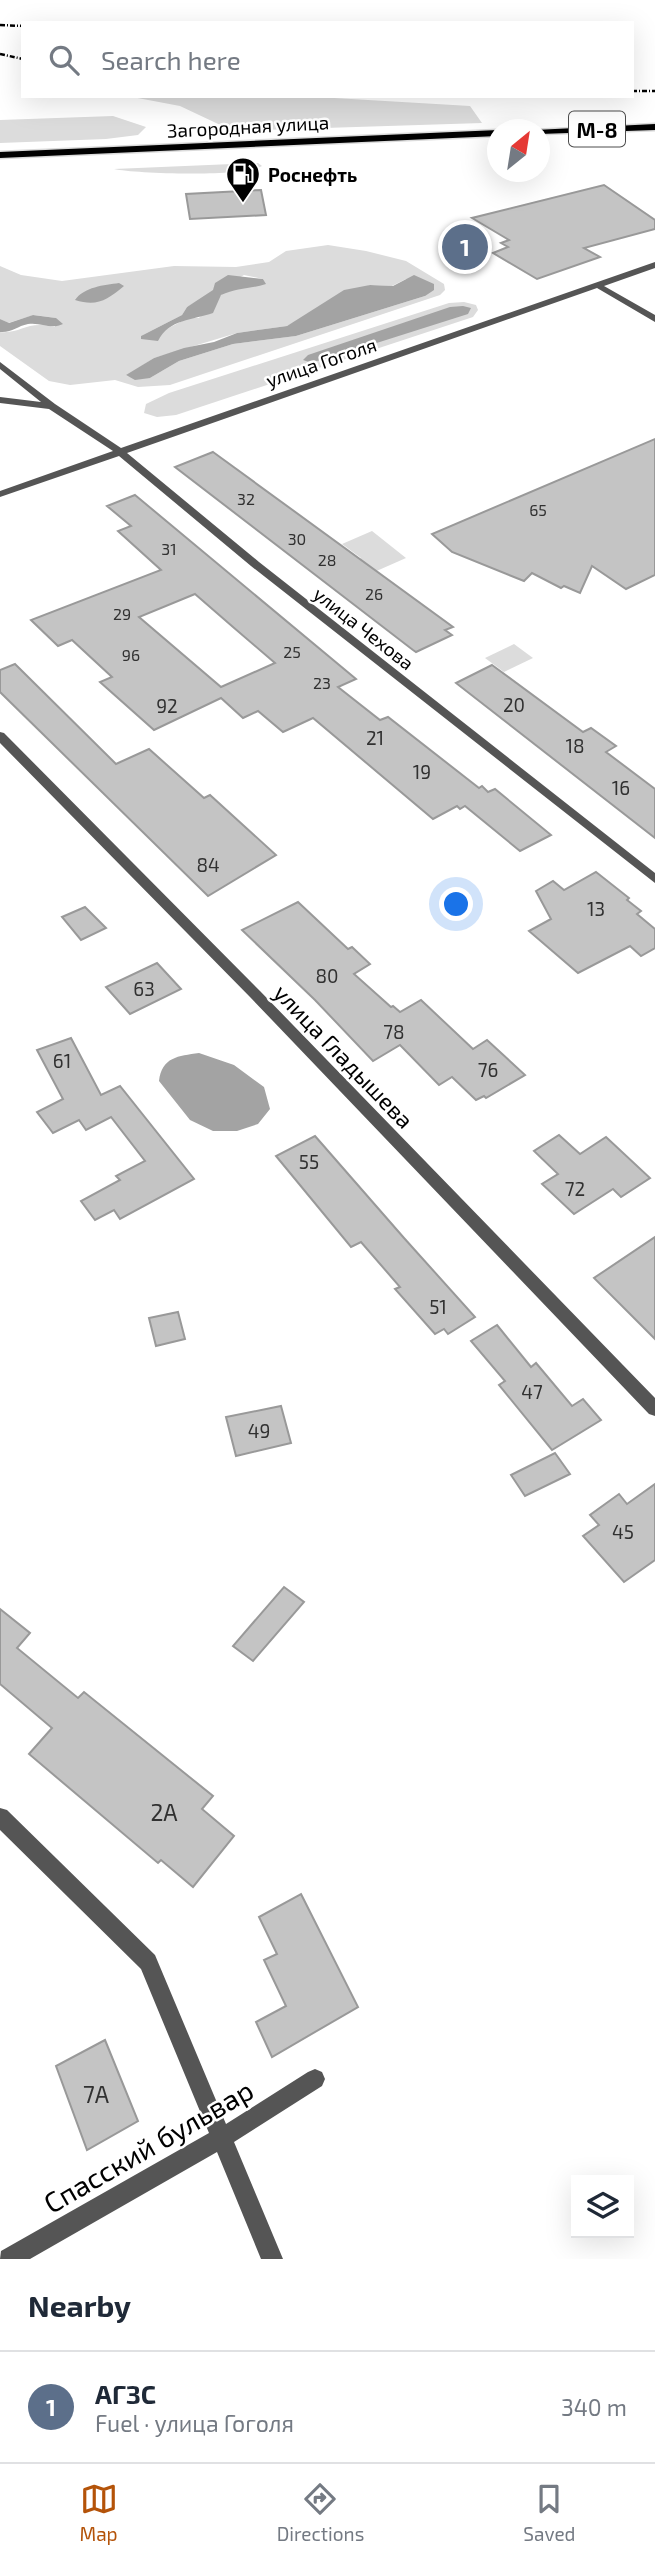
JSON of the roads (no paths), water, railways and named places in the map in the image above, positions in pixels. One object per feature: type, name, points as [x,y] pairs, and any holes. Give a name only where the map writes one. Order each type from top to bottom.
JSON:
[{"type":"highway","name":"М-8","points":[[550,131],[655,127]]},
{"type":"highway","name":"Загородная улица","points":[[0,155],[487,133]]},
{"type":"highway","name":"М-8","points":[[550,140],[655,135]]},
{"type":"highway","name":"Загородная улица","points":[[0,163],[487,142]]},
{"type":"street","name":"улица Гоголя","points":[[0,495],[655,265]]},
{"type":"street","points":[[597,285],[655,319]]},
{"type":"street","name":"улица Чехова","points":[[0,365],[52,406],[119,451],[255,564],[655,879]]},
{"type":"street","name":"улица Чехова","points":[[0,400],[52,406]]},
{"type":"street","name":"улица Гладышева","points":[[0,736],[255,994],[655,1409]]},
{"type":"street","points":[[0,1817],[148,1962],[272,2259]]},
{"type":"street","name":"Спасский бульвар","points":[[9,2259],[223,2137],[315,2079]]},
{"type":"railway","points":[[0,25],[21,26]]},
{"type":"railway","points":[[0,54],[21,59]]},
{"type":"railway","points":[[634,91],[655,91]]},
{"type":"place","name":"Роснефть","points":[[243,204]]},
{"type":"place","name":"АГЗС","points":[[465,247]]}]
